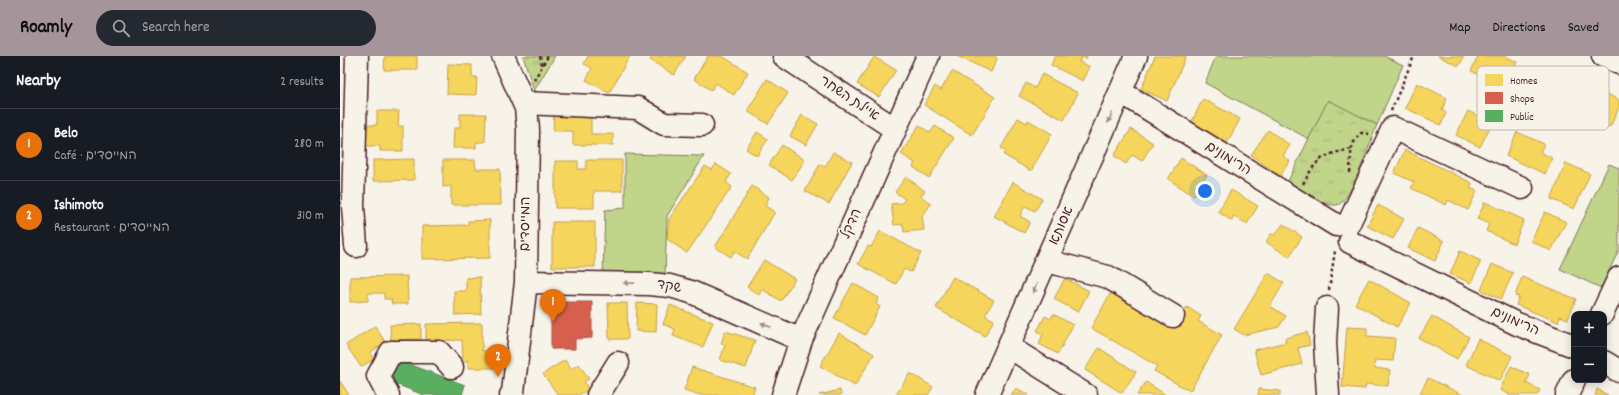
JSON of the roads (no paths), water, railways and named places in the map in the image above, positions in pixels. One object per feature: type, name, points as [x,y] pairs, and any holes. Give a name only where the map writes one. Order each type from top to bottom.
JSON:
[{"type":"street","name":"המייסדים","points":[[503,56],[523,101],[528,129],[526,282],[514,394]]},
{"type":"street","name":"איילת השחר","points":[[784,56],[894,129]]},
{"type":"street","name":"הדקל","points":[[783,395],[801,340],[894,129],[928,56]]},
{"type":"street","name":"אסותא","points":[[987,395],[1136,56]]},
{"type":"street","points":[[1603,56],[1619,63]]},
{"type":"street","points":[[351,65],[353,207],[356,246]]},
{"type":"street","name":"הרימונים","points":[[1121,92],[1295,200],[1343,234],[1517,324],[1571,345]]},
{"type":"street","points":[[523,101],[638,108],[664,124],[702,125]]},
{"type":"street","points":[[1343,234],[1393,128],[1522,188]]},
{"type":"street","points":[[1047,261],[1108,277],[1173,316]]},
{"type":"street","points":[[1603,311],[1619,278]]},
{"type":"street","name":"שקד","points":[[526,282],[649,284],[670,286],[692,292],[801,340]]},
{"type":"street","points":[[1327,308],[1325,342],[1328,395]]},
{"type":"street","points":[[1009,347],[1086,395]]},
{"type":"street","points":[[388,395],[378,376],[391,352],[439,352],[452,367]]},
{"type":"street","points":[[598,395],[618,363]]},
{"type":"street","points":[[1607,364],[1619,371]]},
{"type":"street","points":[[1567,395],[1573,383]]},
{"type":"place","name":"Belo","points":[[553,322]]},
{"type":"place","name":"Ishimoto","points":[[498,377]]}]
